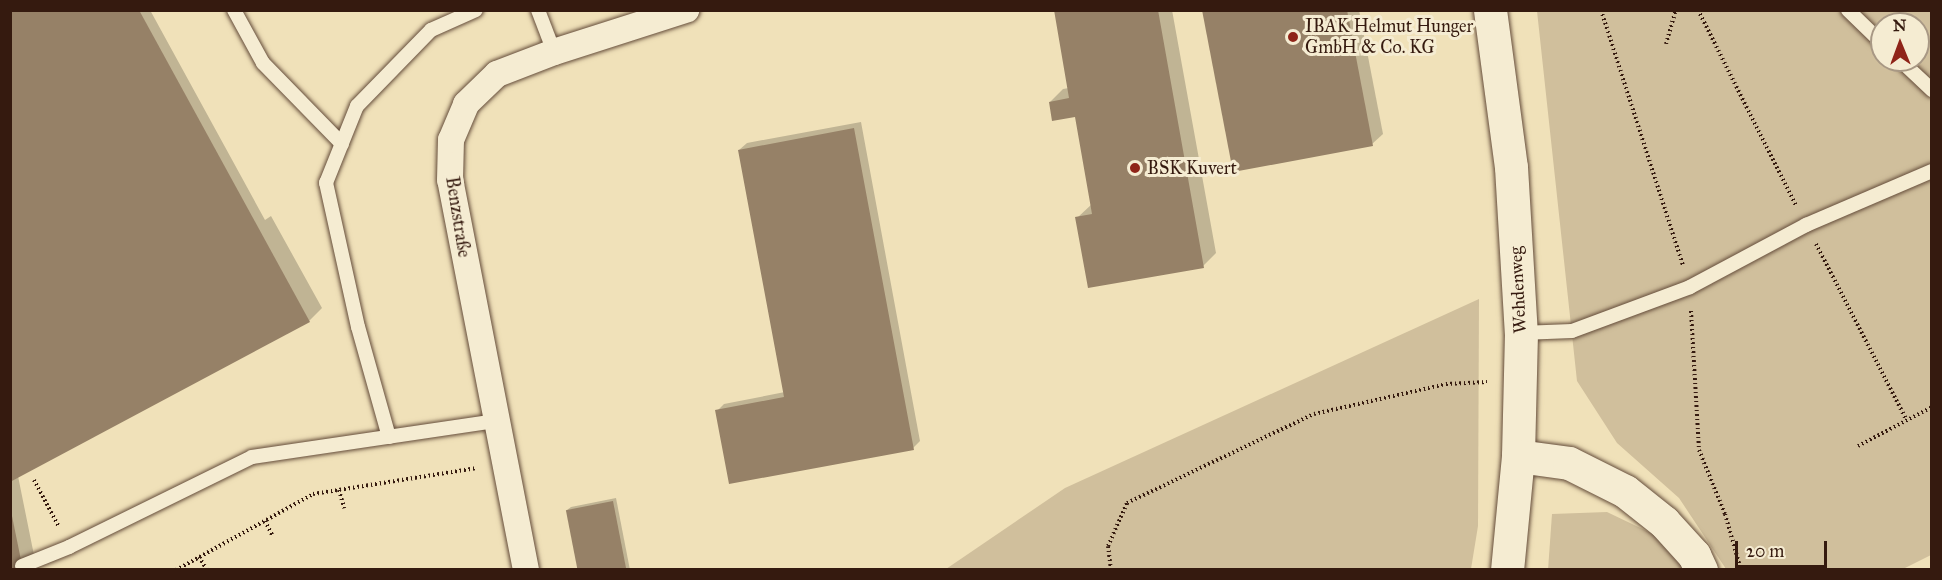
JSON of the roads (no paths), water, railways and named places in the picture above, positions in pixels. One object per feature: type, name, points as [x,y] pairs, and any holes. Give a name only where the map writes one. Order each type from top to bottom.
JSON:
[{"type":"main road","name":"Wehdenweg","points":[[1490,10],[1511,167],[1521,333],[1518,456],[1507,570]]},
{"type":"main road","points":[[1518,456],[1569,463],[1625,491],[1664,522],[1694,555],[1701,570]]},
{"type":"street","name":"Benzstraße","points":[[526,570],[450,180],[451,140],[466,104],[497,74],[554,52],[686,10]]},
{"type":"lane","points":[[234,10],[263,63],[342,144]]},
{"type":"lane","points":[[388,437],[358,327],[326,183],[357,106],[431,30],[476,10]]},
{"type":"lane","points":[[538,10],[554,52]]},
{"type":"lane","points":[[1848,10],[1870,31]]},
{"type":"lane","points":[[1913,72],[1932,90]]},
{"type":"lane","points":[[1521,333],[1572,331],[1690,287],[1806,225],[1932,171]]},
{"type":"lane","points":[[22,566],[69,547],[252,457],[496,421]]},
{"type":"place","name":"IBAK Helmut Hunger GmbH & Co. KG","points":[[1293,37]]},
{"type":"place","name":"BSK Kuvert","points":[[1135,168]]}]
